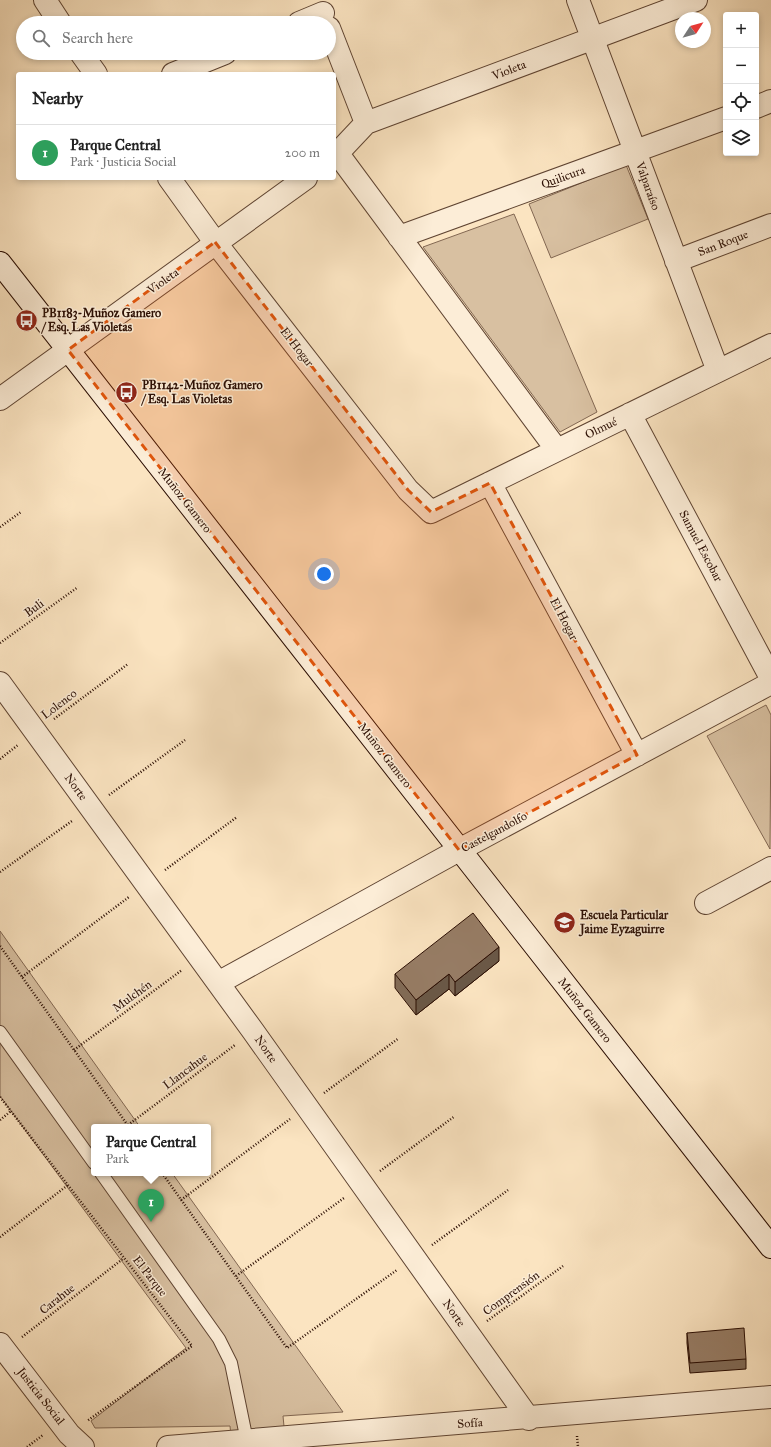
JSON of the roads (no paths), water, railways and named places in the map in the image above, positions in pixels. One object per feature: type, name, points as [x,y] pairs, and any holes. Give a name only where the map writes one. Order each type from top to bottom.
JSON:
[{"type":"street","points":[[44,0],[55,16]]},
{"type":"street","name":"Valparaíso","points":[[578,0],[718,371]]},
{"type":"street","name":"Violeta","points":[[336,155],[366,123],[696,0]]},
{"type":"street","points":[[336,47],[366,123]]},
{"type":"street","points":[[86,60],[95,72]]},
{"type":"street","points":[[177,72],[207,60]]},
{"type":"street","points":[[759,106],[771,101]]},
{"type":"street","name":"Quilicura","points":[[399,237],[723,119]]},
{"type":"street","points":[[336,155],[399,237],[557,450]]},
{"type":"street","name":"El Hogar","points":[[170,180],[215,242],[408,490],[431,512]]},
{"type":"street","name":"Violeta","points":[[0,399],[215,242],[303,180]]},
{"type":"street","name":"San Roque","points":[[676,261],[771,225]]},
{"type":"street","name":"Muñoz Gamero","points":[[0,263],[771,1247]]},
{"type":"street","name":"Olmué","points":[[431,512],[770,347]]},
{"type":"street","name":"Samuel Escobar","points":[[630,414],[771,678]]},
{"type":"street","name":"El Hogar","points":[[490,483],[637,755]]},
{"type":"street","name":"Norte","points":[[0,682],[200,957],[529,1419]]},
{"type":"street","name":"Castelgandolfo","points":[[218,983],[459,850],[771,683]]},
{"type":"street","points":[[706,903],[771,868]]},
{"type":"street","name":"Justicia Social","points":[[3,1347],[76,1440]]},
{"type":"street","name":"Sofía","points":[[168,1447],[529,1419],[771,1397]]},
{"type":"lane","points":[[0,1032],[91,1160]]},
{"type":"lane","points":[[103,1176],[220,1339],[231,1363],[247,1441]]},
{"type":"place","name":"PB1183-Muñoz Gamero / Esq. Las Violetas","points":[[26,320]]},
{"type":"place","name":"PB1142-Muñoz Gamero / Esq. Las Violetas","points":[[126,392]]},
{"type":"place","name":"Escuela Particular Jaime Eyzaguirre","points":[[565,922]]},
{"type":"place","name":"Parque Central","points":[[151,1222]]}]
